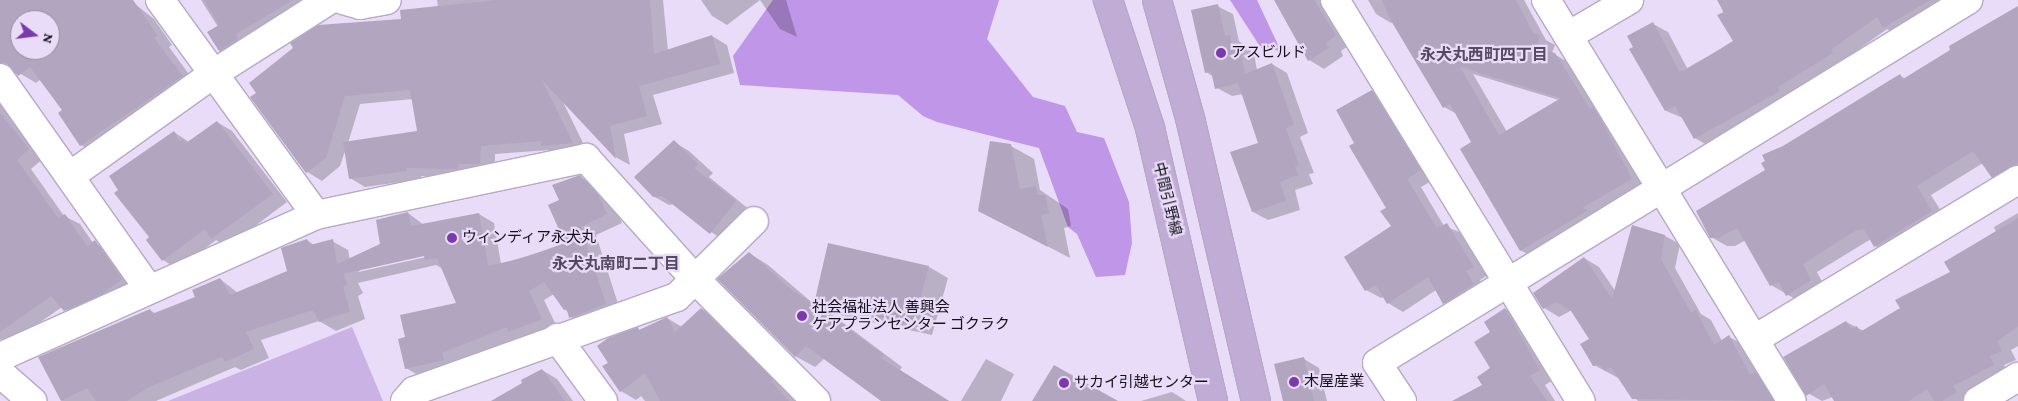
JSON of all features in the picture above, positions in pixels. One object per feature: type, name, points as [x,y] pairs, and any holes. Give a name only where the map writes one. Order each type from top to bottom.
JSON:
[{"type":"main road","name":"中間引野線","points":[[1108,0],[1150,128],[1213,401]]},
{"type":"main road","points":[[1157,0],[1193,128],[1256,401]]},
{"type":"street","points":[[160,0],[316,215]]},
{"type":"street","points":[[70,176],[213,74],[329,0]]},
{"type":"street","points":[[342,0],[360,5],[387,0]]},
{"type":"street","points":[[1336,0],[1581,401]]},
{"type":"street","points":[[1546,0],[1792,401]]},
{"type":"street","points":[[1568,36],[1629,0]]},
{"type":"street","points":[[1402,401],[1377,363],[1968,0]]},
{"type":"street","points":[[0,78],[148,288]]},
{"type":"street","points":[[0,357],[148,288],[316,215],[586,158],[694,278],[816,401]]},
{"type":"street","points":[[1755,339],[2018,180]]},
{"type":"street","points":[[413,398],[557,338],[677,296],[754,221]]},
{"type":"street","points":[[557,338],[603,401]]},
{"type":"street","points":[[0,372],[32,401]]},
{"type":"street","points":[[1978,401],[2018,377]]},
{"type":"shaded area","points":[[773,0],[999,0],[987,39],[1033,97],[1065,106],[1077,132],[1104,138],[1129,202],[1132,243],[1125,275],[1096,277],[1077,234],[1068,227],[1039,148],[937,122],[923,116],[898,95],[740,85],[733,56]]},
{"type":"shaded area","points":[[1230,0],[1257,0],[1281,51],[1261,48]]},
{"type":"shaded area","points":[[352,327],[383,401],[168,401]]},
{"type":"building","points":[[0,0],[133,0],[158,36],[154,38],[183,76],[80,146],[58,113],[62,110],[30,67],[18,76],[7,64],[0,63]]},
{"type":"building","points":[[204,0],[293,0],[236,34],[238,39],[219,51],[207,32],[219,25]]},
{"type":"building","points":[[496,0],[650,0],[654,54],[712,35],[720,64],[639,86],[647,116],[610,126],[616,159],[542,80],[573,143],[541,146],[541,141],[481,146],[480,164],[459,164],[457,169],[407,168],[407,171],[349,179],[343,142],[417,131],[410,90],[345,96],[326,158],[306,173],[250,97],[256,93],[249,83],[293,48],[290,43],[318,25],[401,19],[400,10]]},
{"type":"building","points":[[1274,0],[1314,0],[1336,35],[1326,43],[1329,48],[1308,61]]},
{"type":"building","points":[[1382,0],[1516,0],[1533,33],[1540,35],[1537,48],[1555,53],[1590,109],[1593,107],[1604,125],[1632,179],[1582,208],[1589,210],[1520,251],[1460,149],[1471,142],[1450,104],[1443,108],[1390,19]],"holes":[[[1460,67],[1561,98],[1499,135]]]},
{"type":"building","points":[[1717,0],[1930,0],[1883,28],[1877,17],[1831,50],[1833,53],[1778,87],[1780,91],[1694,139],[1675,106],[1665,111],[1629,49],[1633,47],[1627,36],[1653,22],[1679,71],[1686,70],[1733,41],[1717,15],[1724,12]]},
{"type":"building","points":[[1218,4],[1225,36],[1230,35],[1232,45],[1239,44],[1245,74],[1272,63],[1294,125],[1286,128],[1299,165],[1295,166],[1298,175],[1280,182],[1286,201],[1252,212],[1230,152],[1258,143],[1238,83],[1215,89],[1211,71],[1205,73],[1191,10]]},
{"type":"building","points":[[2018,6],[2018,163],[1992,178],[1973,151],[1917,186],[1932,211],[1874,247],[1864,229],[1855,231],[1803,264],[1811,280],[1786,296],[1779,282],[1770,286],[1737,228],[1719,238],[1710,238],[1696,211],[1765,170],[1761,163],[1765,161],[1762,155],[1783,146],[1900,74],[1903,79],[1950,50],[1949,46]]},
{"type":"building","points":[[1372,90],[1421,170],[1407,179],[1437,228],[1447,223],[1474,267],[1466,271],[1474,284],[1443,304],[1428,277],[1387,304],[1376,285],[1365,291],[1344,257],[1391,226],[1380,211],[1386,208],[1349,146],[1354,143],[1336,110]]},
{"type":"building","points":[[0,113],[29,149],[17,160],[58,218],[65,214],[87,246],[95,240],[122,279],[101,295],[64,311],[51,296],[0,332]]},
{"type":"building","points":[[217,121],[273,194],[211,239],[205,229],[162,261],[146,240],[149,237],[114,193],[118,190],[109,176],[174,131],[179,141],[183,139],[186,143]]},
{"type":"building","points":[[674,140],[698,164],[694,168],[736,201],[710,234],[662,196],[653,197],[634,177]]},
{"type":"building","points":[[990,141],[1011,144],[1020,189],[1036,186],[1037,195],[1045,195],[1049,213],[1041,215],[1048,247],[978,211]]},
{"type":"building","points":[[580,175],[598,195],[607,214],[581,227],[606,304],[569,318],[567,309],[564,310],[544,282],[529,291],[542,319],[508,332],[507,327],[442,353],[444,360],[405,369],[398,339],[405,337],[400,315],[456,303],[437,258],[425,260],[424,256],[343,274],[348,284],[343,287],[350,311],[319,322],[313,310],[246,332],[254,349],[225,362],[222,357],[197,367],[147,388],[127,401],[96,401],[87,388],[61,401],[38,357],[150,309],[152,314],[195,297],[192,290],[220,278],[230,295],[287,271],[281,248],[307,239],[310,245],[333,239],[337,264],[380,244],[376,220],[408,212],[411,226],[479,213],[488,266],[523,258],[565,243],[548,205],[559,200],[552,185]]},
{"type":"building","points":[[2018,218],[2018,327],[1997,341],[2002,351],[1990,356],[1994,365],[1953,386],[1957,392],[1942,401],[1934,401],[1927,389],[1909,401],[1834,401],[1824,384],[1806,396],[1783,357],[1846,321],[1851,329],[1857,326],[1860,332],[1900,308],[1895,300],[1950,272],[1944,262]]},
{"type":"building","points":[[1632,225],[1665,235],[1661,259],[1691,313],[1696,310],[1714,345],[1729,335],[1750,375],[1756,372],[1774,401],[1632,399],[1611,367],[1605,371],[1600,365],[1593,366],[1580,344],[1589,339],[1571,311],[1556,302],[1543,309],[1533,293],[1584,257],[1612,299]]},
{"type":"building","points":[[828,243],[929,266],[913,325],[815,304],[884,355],[881,358],[949,401],[881,401],[806,346],[795,357],[717,279],[749,252],[793,291],[814,304]]},
{"type":"building","points":[[701,308],[773,379],[771,381],[789,401],[660,401],[645,373],[620,392],[602,366],[608,363],[597,346],[608,338],[638,327],[639,330],[667,317],[675,332]]},
{"type":"building","points":[[1505,308],[1540,370],[1530,376],[1547,401],[1452,401],[1482,385],[1477,377],[1490,368],[1474,342],[1490,332],[1484,322]]},
{"type":"building","name":"木屋産業","points":[[1304,357],[1314,401],[1283,401],[1274,364]]},
{"type":"building","name":"サカイ引越センター","points":[[1054,365],[1118,401],[1032,401]]},
{"type":"building","points":[[542,369],[565,401],[491,401],[522,383],[521,380]]},
{"type":"place","name":"アスビルド","points":[[1221,53]]},
{"type":"place","name":"ウィンディア永犬丸","points":[[452,238]]},
{"type":"place","name":"社会福祉法人 善興会 ケアプランセンター ゴクラク","points":[[802,316]]},
{"type":"place","name":"木屋産業","points":[[1294,382]]},
{"type":"place","name":"サカイ引越センター","points":[[1064,383]]},
{"type":"district","name":"永犬丸西町四丁目","points":[[1484,55]]},
{"type":"district","name":"永犬丸南町二丁目","points":[[616,264]]}]
